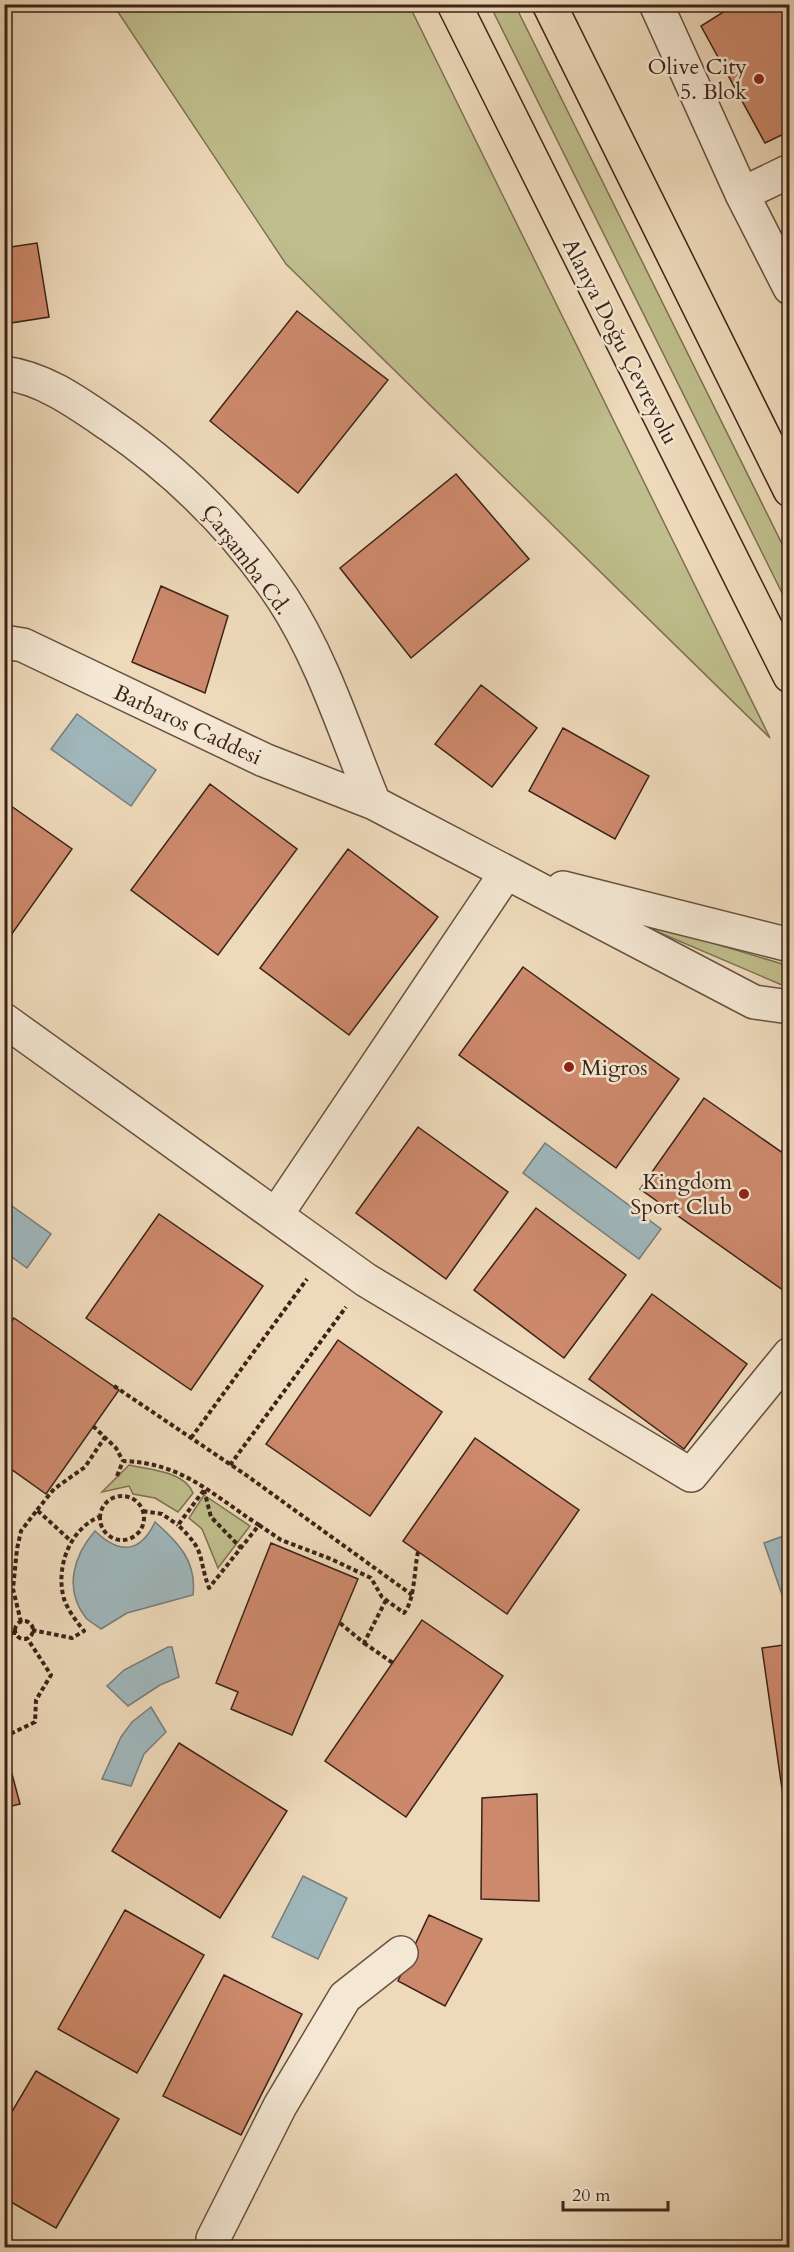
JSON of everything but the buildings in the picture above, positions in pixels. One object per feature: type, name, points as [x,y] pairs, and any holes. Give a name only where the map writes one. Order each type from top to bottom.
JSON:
[{"type":"highway","name":"Alanya Doğu Çevreyolu","points":[[454,4],[789,676]]},
{"type":"highway","points":[[549,4],[789,490]]},
{"type":"street","points":[[656,4],[742,194],[789,288]]},
{"type":"street","points":[[742,194],[789,171]]},
{"type":"street","name":"Çarşamba Cd.","points":[[4,374],[23,375],[70,398],[140,446],[210,506],[283,599],[316,662],[374,803]]},
{"type":"street","name":"Barbaros Caddesi","points":[[4,642],[23,645],[264,760],[374,803],[506,873]]},
{"type":"street","points":[[506,873],[789,945]]},
{"type":"street","points":[[506,873],[754,1002],[789,1026]]},
{"type":"street","points":[[276,1215],[506,873]]},
{"type":"street","points":[[756,938],[789,922]]},
{"type":"street","points":[[754,1002],[789,1007]]},
{"type":"street","points":[[4,1020],[366,1280],[691,1475],[789,1354]]},
{"type":"street","points":[[213,2247],[213,2239],[279,2106],[345,1997],[401,1953]]},
{"type":"path","points":[[191,1439],[326,1252]]},
{"type":"path","points":[[230,1465],[366,1280]]},
{"type":"path","points":[[114,1386],[230,1465],[411,1595]]},
{"type":"path","points":[[93,1426],[105,1437],[123,1461],[164,1466],[189,1476],[204,1490],[281,1540],[331,1558],[371,1578],[386,1600],[404,1613],[412,1604],[411,1595],[418,1552]]},
{"type":"path","points":[[21,1622],[13,1590],[21,1532],[54,1490],[85,1467],[105,1437]]},
{"type":"path","points":[[117,1476],[123,1461]]},
{"type":"path","points":[[178,1525],[204,1490]]},
{"type":"path","points":[[204,1490],[211,1518],[241,1548]]},
{"type":"path","points":[[119,1496],[132,1498],[143,1511],[144,1523],[136,1535],[122,1539],[109,1535],[101,1523],[101,1516],[106,1503],[119,1496]]},
{"type":"path","points":[[37,1510],[71,1541]]},
{"type":"path","points":[[143,1511],[162,1514],[196,1542],[204,1558],[205,1575],[210,1587],[259,1525]]},
{"type":"path","points":[[32,1630],[72,1638],[84,1631],[64,1599],[62,1579],[64,1559],[71,1541],[92,1519],[101,1516]]},
{"type":"path","points":[[364,1642],[386,1600]]},
{"type":"path","points":[[21,1622],[30,1623],[32,1630],[27,1638]]},
{"type":"path","points":[[21,1622],[15,1628],[16,1633],[22,1639],[27,1638]]},
{"type":"path","points":[[340,1623],[393,1663]]},
{"type":"path","points":[[4,1633],[16,1633]]},
{"type":"path","points":[[4,1737],[35,1722],[36,1700],[51,1675],[27,1638]]},
{"type":"shaded area","points":[[109,5],[409,5],[770,738],[286,264],[118,12]]},
{"type":"shaded area","points":[[490,5],[515,5],[789,558],[789,607]]},
{"type":"shaded area","points":[[616,914],[789,966],[789,988]]},
{"type":"shaded area","points":[[129,1465],[175,1476],[189,1486],[193,1493],[178,1512],[155,1498],[133,1494],[129,1486],[102,1492]]},
{"type":"shaded area","points":[[204,1495],[250,1526],[218,1568],[202,1529],[189,1518]]},
{"type":"water","points":[[77,714],[156,770],[131,806],[51,749]]},
{"type":"water","points":[[545,1143],[661,1229],[639,1259],[523,1173]]},
{"type":"water","points":[[5,1201],[51,1234],[27,1268],[5,1252]]},
{"type":"water","points":[[155,1522],[179,1546],[189,1563],[194,1583],[193,1595],[127,1613],[101,1629],[86,1618],[75,1596],[74,1573],[82,1551],[95,1531],[112,1544],[121,1547],[136,1545],[149,1533]]},
{"type":"water","points":[[789,1534],[789,1605],[786,1606],[764,1543]]},
{"type":"water","points":[[172,1647],[179,1677],[160,1685],[128,1706],[107,1686],[124,1670]]},
{"type":"water","points":[[151,1707],[166,1732],[144,1754],[131,1786],[102,1779],[121,1737],[132,1722]]},
{"type":"water","points":[[303,1876],[347,1898],[318,1959],[272,1937]]},
{"type":"place","name":"Olive City 5. Blok","points":[[759,79]]},
{"type":"place","name":"Migros","points":[[569,1067]]},
{"type":"place","name":"Kingdom Sport Club","points":[[744,1194]]}]
